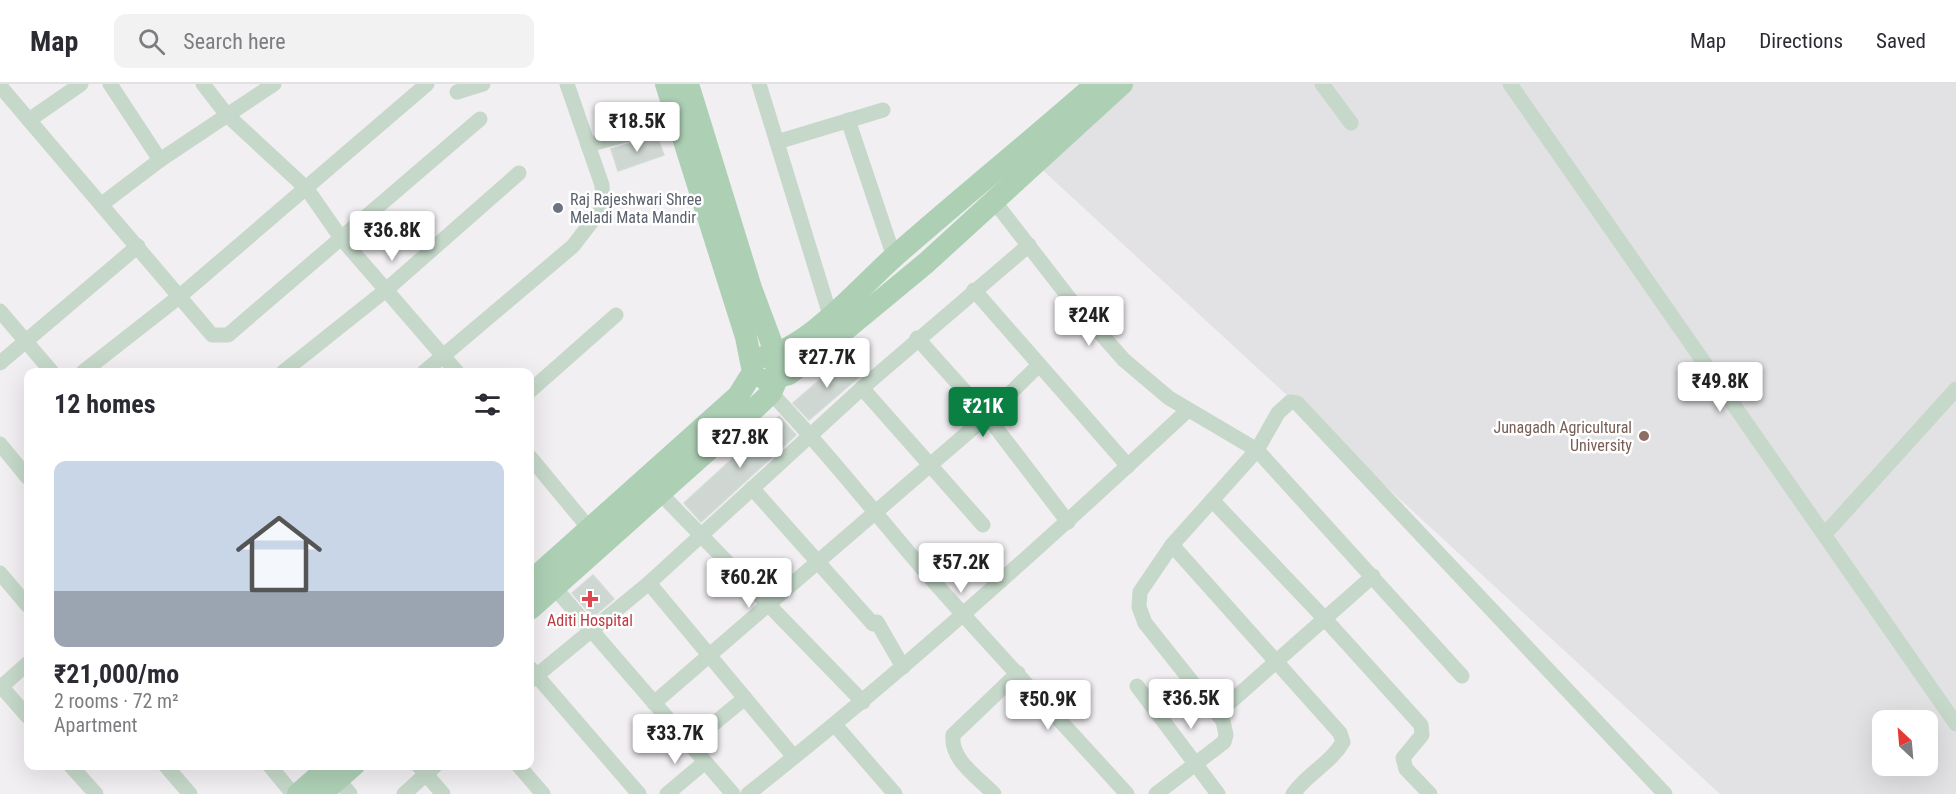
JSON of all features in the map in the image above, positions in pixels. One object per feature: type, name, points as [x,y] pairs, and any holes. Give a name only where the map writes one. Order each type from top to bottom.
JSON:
[{"type":"main road","points":[[666,84],[688,118],[776,355],[774,386]]},
{"type":"main road","points":[[688,84],[688,118],[751,370],[774,386]]},
{"type":"main road","points":[[534,578],[588,527],[738,396],[751,370],[800,341],[894,257],[1096,84]]},
{"type":"main road","points":[[534,605],[774,386],[926,263],[1122,84]]},
{"type":"main road","points":[[298,794],[339,779]]},
{"type":"street","points":[[29,120],[81,84]]},
{"type":"street","points":[[110,84],[160,160]]},
{"type":"street","points":[[203,84],[227,115],[307,189],[341,238],[454,368]]},
{"type":"street","points":[[102,204],[160,160],[274,84]]},
{"type":"street","points":[[88,368],[180,296],[427,84]]},
{"type":"street","points":[[457,92],[483,84]]},
{"type":"street","points":[[429,368],[554,265],[586,231],[600,212],[603,201],[602,186],[567,84]]},
{"type":"street","points":[[759,84],[830,315]]},
{"type":"street","points":[[1322,84],[1352,123]]},
{"type":"street","points":[[1510,84],[1956,724]]},
{"type":"street","points":[[0,86],[212,335],[228,335],[480,119]]},
{"type":"street","points":[[777,142],[883,110]]},
{"type":"street","points":[[588,146],[688,118]]},
{"type":"street","points":[[848,120],[894,257]]},
{"type":"street","points":[[288,368],[386,290],[519,173]]},
{"type":"street","points":[[994,201],[1070,299],[1124,360],[1154,387],[1188,410],[1254,448],[1462,676]]},
{"type":"street","points":[[534,674],[592,632],[649,583],[917,338],[1029,245]]},
{"type":"street","points":[[0,363],[138,246]]},
{"type":"street","points":[[974,290],[1128,466]]},
{"type":"street","points":[[0,311],[49,368]]},
{"type":"street","points":[[534,387],[616,315]]},
{"type":"street","points":[[917,338],[987,416],[1068,522]]},
{"type":"street","points":[[654,703],[928,464],[987,416],[1039,365]]},
{"type":"street","points":[[774,386],[873,512],[963,615],[1127,794]]},
{"type":"street","points":[[862,388],[982,525]]},
{"type":"street","points":[[1825,534],[1956,389]]},
{"type":"street","points":[[1156,794],[1224,742],[1226,735],[1223,721],[1218,713],[1145,623],[1139,607],[1140,592],[1172,544],[1212,500],[1284,406],[1297,403],[1665,794]]},
{"type":"street","points":[[748,794],[863,702],[963,615],[1068,522],[1188,410]]},
{"type":"street","points":[[0,444],[24,473]]},
{"type":"street","points":[[534,463],[588,527]]},
{"type":"street","points":[[752,488],[875,623],[903,667]]},
{"type":"street","points":[[659,492],[863,702]]},
{"type":"street","points":[[1212,500],[1325,619],[1421,725],[1422,735],[1403,758],[1406,769],[1430,794]]},
{"type":"street","points":[[1172,544],[1340,733],[1343,742],[1338,750],[1300,784],[1293,794]]},
{"type":"street","points":[[0,573],[24,601]]},
{"type":"street","points":[[1218,713],[1373,576]]},
{"type":"street","points":[[649,583],[794,757]]},
{"type":"street","points":[[555,587],[733,794]]},
{"type":"street","points":[[24,666],[0,686],[24,713]]},
{"type":"street","points":[[994,794],[956,755],[952,744],[953,735],[1018,673]]},
{"type":"street","points":[[534,677],[639,794]]},
{"type":"street","points":[[1137,686],[1218,794]]},
{"type":"street","points":[[689,744],[744,698]]},
{"type":"street","points":[[835,725],[895,794]]},
{"type":"street","points":[[667,794],[705,762]]},
{"type":"street","points":[[74,770],[96,794]]},
{"type":"street","points":[[169,770],[190,794]]},
{"type":"street","points":[[272,770],[293,794]]},
{"type":"street","points":[[404,794],[425,770]]},
{"type":"street","points":[[428,770],[443,794]]},
{"type":"street","points":[[522,770],[543,794]]},
{"type":"shaded area","name":"Junagadh Agricultural University","points":[[1129,84],[1956,84],[1956,794],[1720,794],[1024,153]]},
{"type":"building","points":[[657,136],[664,155],[618,171],[611,149]]},
{"type":"building","points":[[845,358],[860,376],[809,420],[793,403]]},
{"type":"building","points":[[779,416],[796,435],[701,522],[684,503]]},
{"type":"building","points":[[593,575],[614,599],[593,617],[572,593]]},
{"type":"place","name":"Raj Rajeshwari Shree Meladi Mata Mandir","points":[[558,208]]},
{"type":"place","name":"Junagadh Agricultural University","points":[[1644,436]]},
{"type":"place","name":"Aditi Hospital","points":[[590,599]]}]
